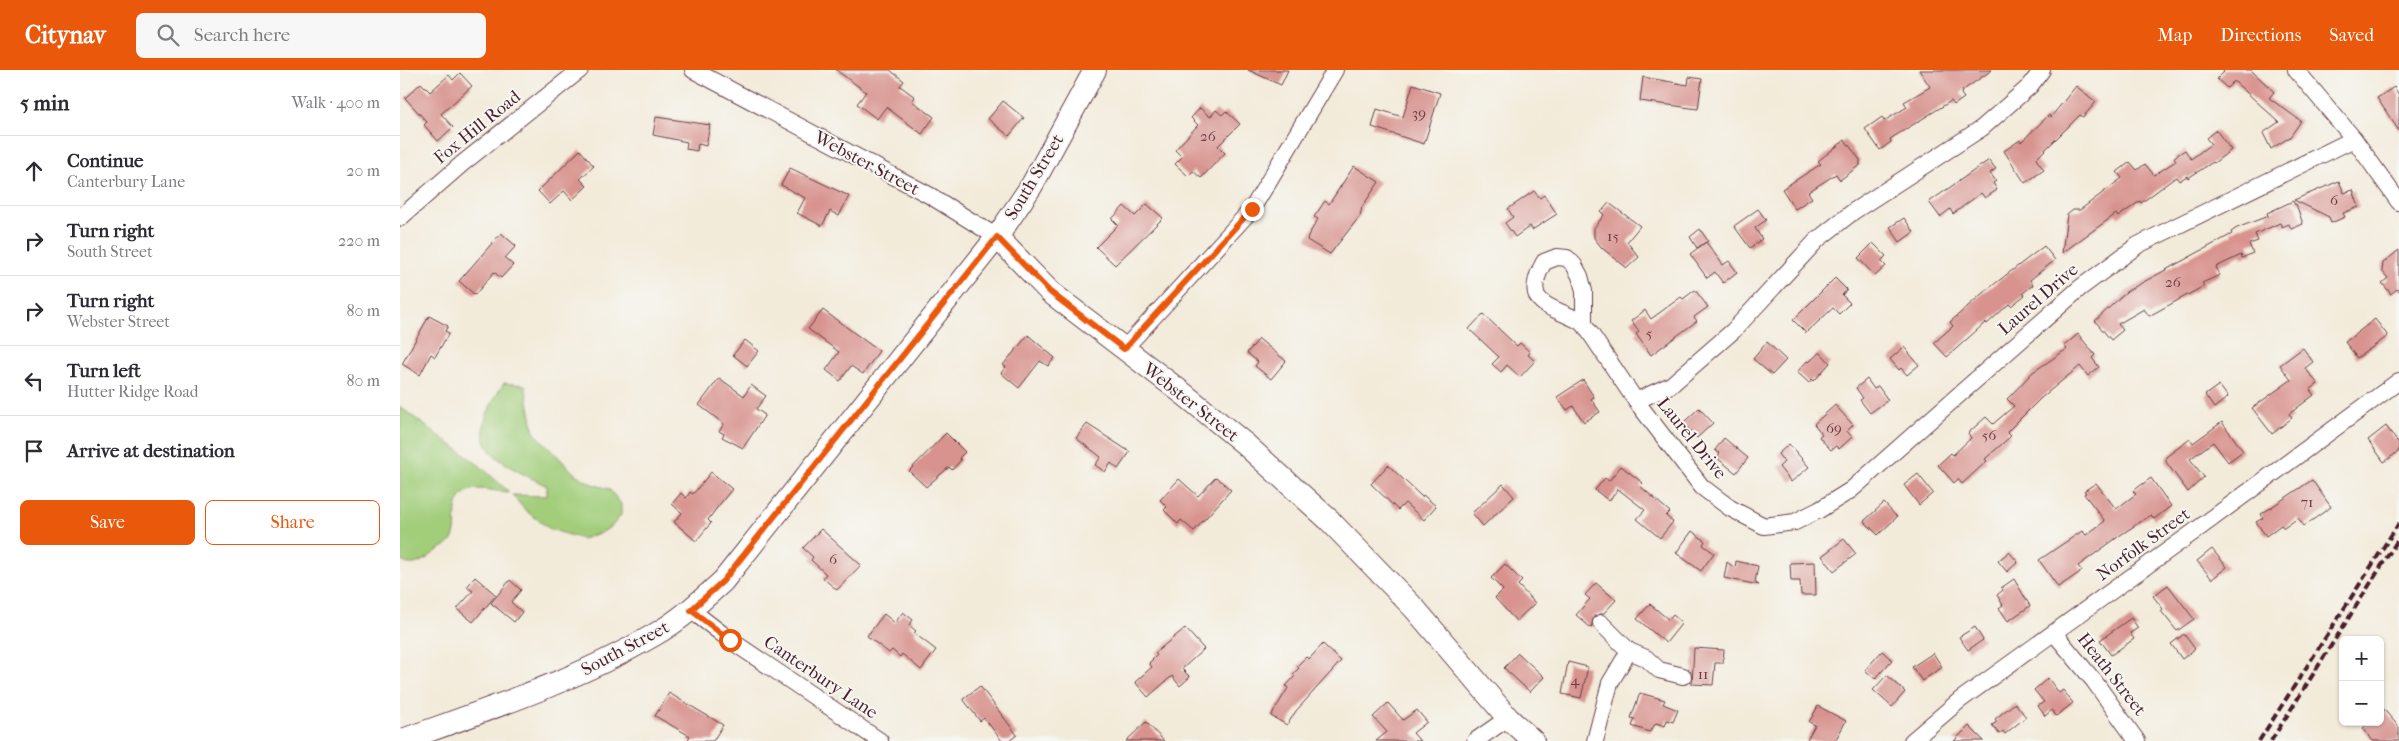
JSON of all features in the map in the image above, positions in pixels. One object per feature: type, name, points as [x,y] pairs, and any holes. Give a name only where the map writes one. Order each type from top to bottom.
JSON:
[{"type":"street","name":"Fox Hill Road","points":[[400,218],[463,163],[580,70]]},
{"type":"street","name":"Webster Street","points":[[693,70],[929,195],[997,237],[1050,292],[1185,395],[1245,444],[1328,519],[1415,609],[1508,718],[1533,741]]},
{"type":"street","name":"South Street","points":[[400,741],[591,669],[655,635],[691,610],[723,581],[997,237],[1032,185],[1095,70]]},
{"type":"street","points":[[1124,349],[1252,209],[1335,70]]},
{"type":"street","name":"Laurel Drive","points":[[2042,70],[2030,86],[1982,128],[1854,211],[1817,240],[1733,331],[1671,385],[1636,401],[1702,488],[1730,508],[1764,526],[1795,522],[1819,510],[1851,490],[2080,288],[2138,245],[2354,139]]},
{"type":"street","points":[[2296,70],[2397,194]]},
{"type":"street","points":[[1584,324],[1636,401]]},
{"type":"street","name":"Norfolk Street","points":[[1912,741],[1960,700],[2399,382]]},
{"type":"street","name":"Canterbury Lane","points":[[691,610],[730,640],[880,741]]},
{"type":"street","points":[[1601,622],[1629,650],[1646,658],[1659,670],[1683,676]]},
{"type":"street","name":"Heath Street","points":[[2054,632],[2094,681],[2138,741]]},
{"type":"street","points":[[1595,741],[1610,683],[1629,650]]},
{"type":"street","points":[[1475,741],[1508,718]]},
{"type":"green space","points":[[504,383],[525,385],[534,432],[575,474],[592,484],[609,489],[621,504],[621,515],[612,526],[601,533],[582,539],[550,529],[525,510],[512,495],[547,496],[547,486],[510,467],[488,447],[484,436],[485,422],[491,404]]},
{"type":"green space","points":[[400,407],[479,465],[509,492],[477,489],[465,493],[456,507],[455,533],[452,540],[425,560],[415,564],[405,563],[400,560]]},
{"type":"building","points":[[836,70],[890,70],[904,81],[900,86],[915,97],[912,101],[934,117],[922,134],[886,107],[877,119],[857,104],[866,92]]},
{"type":"building","points":[[1248,70],[1288,70],[1281,85]]},
{"type":"building","points":[[1919,70],[1992,70],[1962,91],[1961,94],[1964,98],[1954,105],[1951,101],[1890,139],[1891,142],[1880,150],[1865,129],[1882,117],[1884,121],[1907,107],[1904,102],[1930,87]]},
{"type":"building","points":[[2222,70],[2251,70],[2274,92],[2269,98],[2301,121],[2290,137],[2271,149],[2263,133],[2279,122],[2234,81],[2227,88],[2217,79],[2224,72]]},
{"type":"building","points":[[460,73],[472,86],[441,114],[453,127],[438,141],[424,125],[427,122],[405,98],[421,83],[430,92],[449,75],[453,80]]},
{"type":"building","points":[[1643,77],[1688,85],[1689,77],[1702,79],[1698,109],[1640,101]]},
{"type":"building","points":[[1413,84],[1440,93],[1424,144],[1372,127],[1377,109],[1403,117]]},
{"type":"building","points":[[2076,86],[2096,102],[2083,117],[2080,115],[2036,159],[2044,170],[2025,183],[2004,151],[2020,140],[2021,142],[2049,115],[2051,117]]},
{"type":"building","points":[[2394,87],[2399,95],[2399,131],[2377,98]]},
{"type":"building","points":[[1003,101],[1024,118],[1009,136],[988,119]]},
{"type":"building","points":[[1200,108],[1210,117],[1216,110],[1222,115],[1226,111],[1240,124],[1218,146],[1225,153],[1201,178],[1193,171],[1188,176],[1175,164],[1182,157],[1175,150],[1198,125],[1191,118]]},
{"type":"building","points":[[656,117],[710,125],[706,146],[698,144],[697,151],[686,149],[687,142],[653,135]]},
{"type":"building","points":[[2216,130],[2231,150],[2214,163],[2188,178],[2187,176],[2179,181],[2176,177],[2141,203],[2140,201],[2118,217],[2116,214],[2062,253],[2067,215],[2073,210],[2080,210],[2122,178],[2117,172],[2130,162],[2137,170],[2145,164],[2154,175],[2176,161],[2174,157],[2185,150],[2191,159],[2211,144],[2206,138]]},
{"type":"building","points":[[1845,140],[1860,160],[1860,165],[1840,180],[1836,174],[1808,192],[1812,198],[1795,209],[1782,189],[1821,164],[1818,161]]},
{"type":"building","points":[[580,150],[594,166],[580,179],[587,186],[572,200],[564,191],[550,204],[538,191]]},
{"type":"building","points":[[1989,160],[1996,169],[1990,173],[1996,181],[1993,183],[1997,190],[1985,198],[1981,193],[1953,214],[1950,209],[1940,217],[1929,202]]},
{"type":"building","points":[[1354,166],[1379,182],[1362,207],[1360,216],[1330,254],[1307,240],[1308,236],[1318,219],[1314,217],[1325,201],[1329,204]]},
{"type":"building","points":[[790,168],[849,196],[839,216],[830,211],[822,226],[797,213],[805,198],[781,185]]},
{"type":"building","points":[[2339,181],[2344,193],[2353,190],[2359,207],[2343,213],[2345,217],[2331,223],[2329,217],[2294,200]]},
{"type":"building","points":[[1534,191],[1540,198],[1544,195],[1557,214],[1532,230],[1530,226],[1515,237],[1505,223],[1513,217],[1508,209]]},
{"type":"building","points":[[2293,201],[2296,204],[2303,224],[2291,229],[2289,224],[2282,227],[2280,223],[2255,234],[2258,241],[2249,244],[2253,253],[2242,258],[2241,255],[2216,267],[2220,275],[2202,283],[2204,286],[2149,316],[2144,309],[2118,324],[2123,330],[2111,340],[2095,321],[2127,291],[2232,234],[2231,232],[2237,228],[2268,216],[2267,213]]},
{"type":"building","points":[[1609,203],[1640,226],[1627,242],[1639,257],[1627,268],[1602,248],[1594,238],[1594,228],[1604,215],[1601,212]]},
{"type":"building","points":[[1147,204],[1163,218],[1115,265],[1096,247],[1118,225],[1112,219],[1124,206],[1135,216]]},
{"type":"building","points":[[1758,209],[1766,220],[1755,228],[1762,239],[1750,248],[1734,226]]},
{"type":"building","points":[[1904,218],[1914,232],[1900,242],[1890,227]]},
{"type":"building","points":[[1700,229],[1708,241],[1697,248],[1690,237]]},
{"type":"building","points":[[501,233],[516,246],[505,258],[513,265],[501,278],[494,272],[475,295],[459,281]]},
{"type":"building","points":[[1706,242],[1723,265],[1729,261],[1737,272],[1723,283],[1715,272],[1707,278],[1690,254]]},
{"type":"building","points":[[1873,243],[1886,256],[1881,261],[1886,266],[1875,276],[1858,258]]},
{"type":"building","points":[[2044,246],[2055,260],[2030,280],[2033,285],[2023,293],[2025,295],[2011,306],[2009,304],[1987,324],[1986,322],[1947,357],[1934,343],[1953,326],[1950,322],[1984,292]]},
{"type":"building","points":[[2399,250],[2399,291],[2397,289],[2391,294],[2382,283],[2388,278],[2382,271],[2383,263]]},
{"type":"building","points":[[1835,278],[1847,290],[1842,295],[1850,303],[1839,314],[1833,308],[1806,333],[1793,320]]},
{"type":"building","points":[[1695,290],[1708,307],[1694,317],[1697,321],[1651,355],[1636,334],[1639,332],[1631,321],[1645,310],[1651,319],[1681,297],[1683,299]]},
{"type":"building","points":[[823,310],[879,351],[863,374],[851,366],[840,381],[826,370],[839,352],[808,329]]},
{"type":"building","points":[[1483,314],[1517,346],[1520,343],[1530,352],[1528,355],[1535,361],[1520,377],[1507,365],[1501,372],[1492,364],[1499,357],[1469,329]]},
{"type":"building","points":[[429,316],[448,326],[445,331],[449,333],[435,357],[431,354],[420,375],[402,364]]},
{"type":"building","points":[[2375,319],[2388,336],[2357,358],[2345,342]]},
{"type":"building","points":[[2078,334],[2095,355],[2092,358],[2099,367],[2088,376],[2080,366],[2041,398],[2007,432],[2011,436],[1985,459],[1987,461],[1962,484],[1958,479],[1954,483],[1938,465],[1951,453],[1953,455],[1971,438],[1968,433],[1986,417],[1993,424],[2014,406],[2007,399],[2033,372],[2067,349],[2064,346]]},
{"type":"building","points":[[1028,335],[1055,358],[1048,366],[1040,361],[1019,388],[1001,373],[1006,367],[1003,365]]},
{"type":"building","points":[[1259,339],[1286,361],[1271,379],[1255,366],[1258,362],[1247,353]]},
{"type":"building","points":[[745,340],[759,351],[747,366],[733,355]]},
{"type":"building","points":[[1767,342],[1786,360],[1772,375],[1753,359]]},
{"type":"building","points":[[1904,347],[1919,365],[1907,375],[1901,368],[1899,370],[1890,359]]},
{"type":"building","points":[[2303,348],[2313,362],[2305,368],[2318,384],[2310,390],[2314,395],[2289,414],[2292,418],[2272,434],[2252,408],[2291,380],[2280,365]]},
{"type":"building","points":[[1820,352],[1830,363],[1814,381],[1812,379],[1809,383],[1797,372],[1807,361],[1809,362]]},
{"type":"building","points":[[719,378],[744,396],[751,385],[766,396],[756,409],[765,415],[743,448],[722,437],[724,434],[719,431],[724,424],[699,405]]},
{"type":"building","points":[[1867,379],[1874,389],[1878,386],[1888,400],[1870,413],[1860,400],[1863,398],[1856,388]]},
{"type":"building","points":[[1583,380],[1594,397],[1591,399],[1600,412],[1584,422],[1573,406],[1567,410],[1557,397]]},
{"type":"building","points":[[2219,385],[2228,397],[2214,408],[2205,395]]},
{"type":"building","points":[[1835,405],[1853,425],[1847,431],[1852,437],[1839,449],[1836,446],[1831,450],[1819,437],[1822,434],[1814,424]]},
{"type":"building","points":[[1699,408],[1713,423],[1697,438],[1683,423]]},
{"type":"building","points":[[2222,422],[2243,451],[2228,462],[2213,442],[2190,459],[2204,477],[2188,492],[2166,462],[2166,457],[2190,439],[2193,443]]},
{"type":"building","points":[[1087,424],[1130,452],[1118,469],[1111,463],[1105,472],[1095,465],[1101,457],[1076,438]]},
{"type":"building","points":[[2386,426],[2399,444],[2399,451],[2384,462],[2368,440]]},
{"type":"building","points":[[946,433],[965,452],[952,470],[949,467],[926,487],[909,471]]},
{"type":"building","points":[[1724,438],[1748,458],[1736,473],[1717,458],[1720,454],[1715,450]]},
{"type":"building","points":[[1789,444],[1809,467],[1791,482],[1779,467],[1784,462],[1778,454]]},
{"type":"building","points":[[1388,465],[1422,497],[1423,495],[1436,506],[1424,520],[1405,503],[1398,510],[1371,484]]},
{"type":"building","points":[[1621,466],[1643,483],[1640,486],[1670,512],[1666,516],[1673,522],[1660,538],[1637,519],[1645,510],[1618,489],[1609,501],[1595,490],[1605,478],[1609,481]]},
{"type":"building","points":[[711,472],[732,489],[708,520],[711,523],[696,541],[674,522],[682,513],[672,504],[681,493],[686,498],[690,492],[693,494]]},
{"type":"building","points":[[1918,474],[1933,493],[1919,505],[1904,485]]},
{"type":"building","points":[[1216,477],[1231,490],[1194,531],[1181,520],[1178,524],[1164,510],[1167,507],[1160,500],[1179,479],[1198,496]]},
{"type":"building","points":[[2151,478],[2171,506],[2154,519],[2151,515],[2122,534],[2078,566],[2082,571],[2058,587],[2039,560],[2082,531],[2086,535],[2105,521],[2084,494],[2086,493],[2084,491],[2096,483],[2116,509],[2136,494],[2133,491]]},
{"type":"building","points":[[2312,480],[2331,507],[2304,526],[2298,518],[2284,528],[2281,525],[2266,536],[2256,522],[2263,518],[2261,514]]},
{"type":"building","points":[[1503,484],[1514,497],[1483,526],[1472,513]]},
{"type":"building","points":[[1884,503],[1897,517],[1878,535],[1864,521]]},
{"type":"building","points":[[821,529],[861,565],[837,590],[823,578],[826,574],[811,560],[813,557],[803,548]]},
{"type":"building","points":[[1692,531],[1705,541],[1703,545],[1714,553],[1701,571],[1676,553]]},
{"type":"building","points":[[1844,539],[1856,554],[1834,571],[1822,556]]},
{"type":"building","points":[[2212,549],[2227,567],[2212,579],[2197,561]]},
{"type":"building","points":[[2009,552],[2018,562],[2007,572],[1998,561]]},
{"type":"building","points":[[1736,561],[1758,566],[1755,582],[1759,585],[1724,578],[1727,562],[1735,568]]},
{"type":"building","points":[[1815,562],[1816,595],[1801,595],[1800,581],[1791,581],[1790,563]]},
{"type":"building","points":[[1505,564],[1522,581],[1518,585],[1535,603],[1516,621],[1495,598],[1503,590],[1491,578]]},
{"type":"building","points":[[475,577],[496,595],[473,622],[457,609],[473,591],[467,587]]},
{"type":"building","points":[[2014,579],[2030,606],[2008,621],[1999,608],[2003,605],[1997,595],[2003,590],[2001,588]]},
{"type":"building","points":[[510,580],[521,590],[511,602],[522,612],[514,622],[491,603]]},
{"type":"building","points":[[1596,583],[1616,600],[1604,613],[1594,616],[1591,628],[1576,615],[1590,599],[1585,595]]},
{"type":"building","points":[[2168,585],[2194,619],[2177,631],[2161,611],[2163,609],[2153,596]]},
{"type":"building","points":[[1650,604],[1669,620],[1673,615],[1682,623],[1666,643],[1637,619]]},
{"type":"building","points":[[903,612],[913,620],[909,625],[916,631],[914,633],[936,650],[921,670],[902,654],[900,657],[892,650],[889,653],[867,636],[884,614],[895,623]]},
{"type":"building","points":[[2131,618],[2138,628],[2130,633],[2134,639],[2111,655],[2100,640]]},
{"type":"building","points":[[1975,627],[1983,640],[1968,650],[1959,637]]},
{"type":"building","points":[[1185,628],[1204,649],[1182,669],[1190,677],[1180,686],[1172,676],[1148,697],[1135,682],[1152,667],[1149,663],[1157,655],[1155,653]]},
{"type":"building","points":[[2184,634],[2195,649],[2182,659],[2171,644]]},
{"type":"building","points":[[1323,644],[1341,661],[1296,711],[1287,725],[1271,716],[1288,688],[1286,686],[1295,676],[1293,674],[1299,668],[1297,666],[1306,657],[1309,659]]},
{"type":"building","points":[[1694,648],[1724,650],[1723,663],[1715,663],[1713,685],[1692,684]]},
{"type":"building","points":[[1882,651],[1892,660],[1875,679],[1865,670]]},
{"type":"building","points":[[1518,653],[1544,677],[1530,692],[1504,668]]},
{"type":"building","points":[[1933,653],[1942,667],[1922,681],[1912,667]]},
{"type":"building","points":[[1568,662],[1588,667],[1581,698],[1562,694]]},
{"type":"building","points":[[1887,675],[1905,692],[1892,707],[1873,690]]},
{"type":"building","points":[[2048,678],[2059,693],[2063,690],[2073,703],[2056,716],[2052,710],[2045,716],[2038,706],[2044,702],[2034,690]]},
{"type":"building","points":[[980,686],[1017,735],[1009,741],[1002,741],[984,718],[980,721],[963,699]]},
{"type":"building","points":[[669,693],[723,725],[713,741],[687,741],[690,736],[655,716]]},
{"type":"building","points":[[1640,693],[1665,700],[1663,704],[1678,710],[1673,722],[1667,720],[1665,726],[1656,723],[1650,732],[1632,726],[1635,719],[1631,718]]},
{"type":"building","points":[[1388,703],[1403,720],[1417,710],[1427,722],[1413,733],[1420,741],[1376,741],[1387,732],[1373,717]]},
{"type":"building","points":[[2015,703],[2026,717],[2005,734],[2003,731],[1999,734],[1992,725],[1997,722],[1995,719]]},
{"type":"building","points":[[1818,706],[1846,721],[1835,741],[1806,741],[1815,725],[1809,722]]},
{"type":"building","points":[[2384,710],[2399,727],[2399,741],[2373,741],[2363,728],[2365,726],[2384,726]]},
{"type":"building","points":[[1146,722],[1164,741],[1126,741]]},
{"type":"building","points":[[1969,726],[1984,741],[1954,741]]},
{"type":"railway","points":[[2259,741],[2399,523]]},
{"type":"railway","points":[[2271,741],[2399,538]]},
{"type":"route","points":[[730,640],[691,610],[723,581],[981,260],[997,237],[1050,292],[1124,349],[1252,209]]}]
